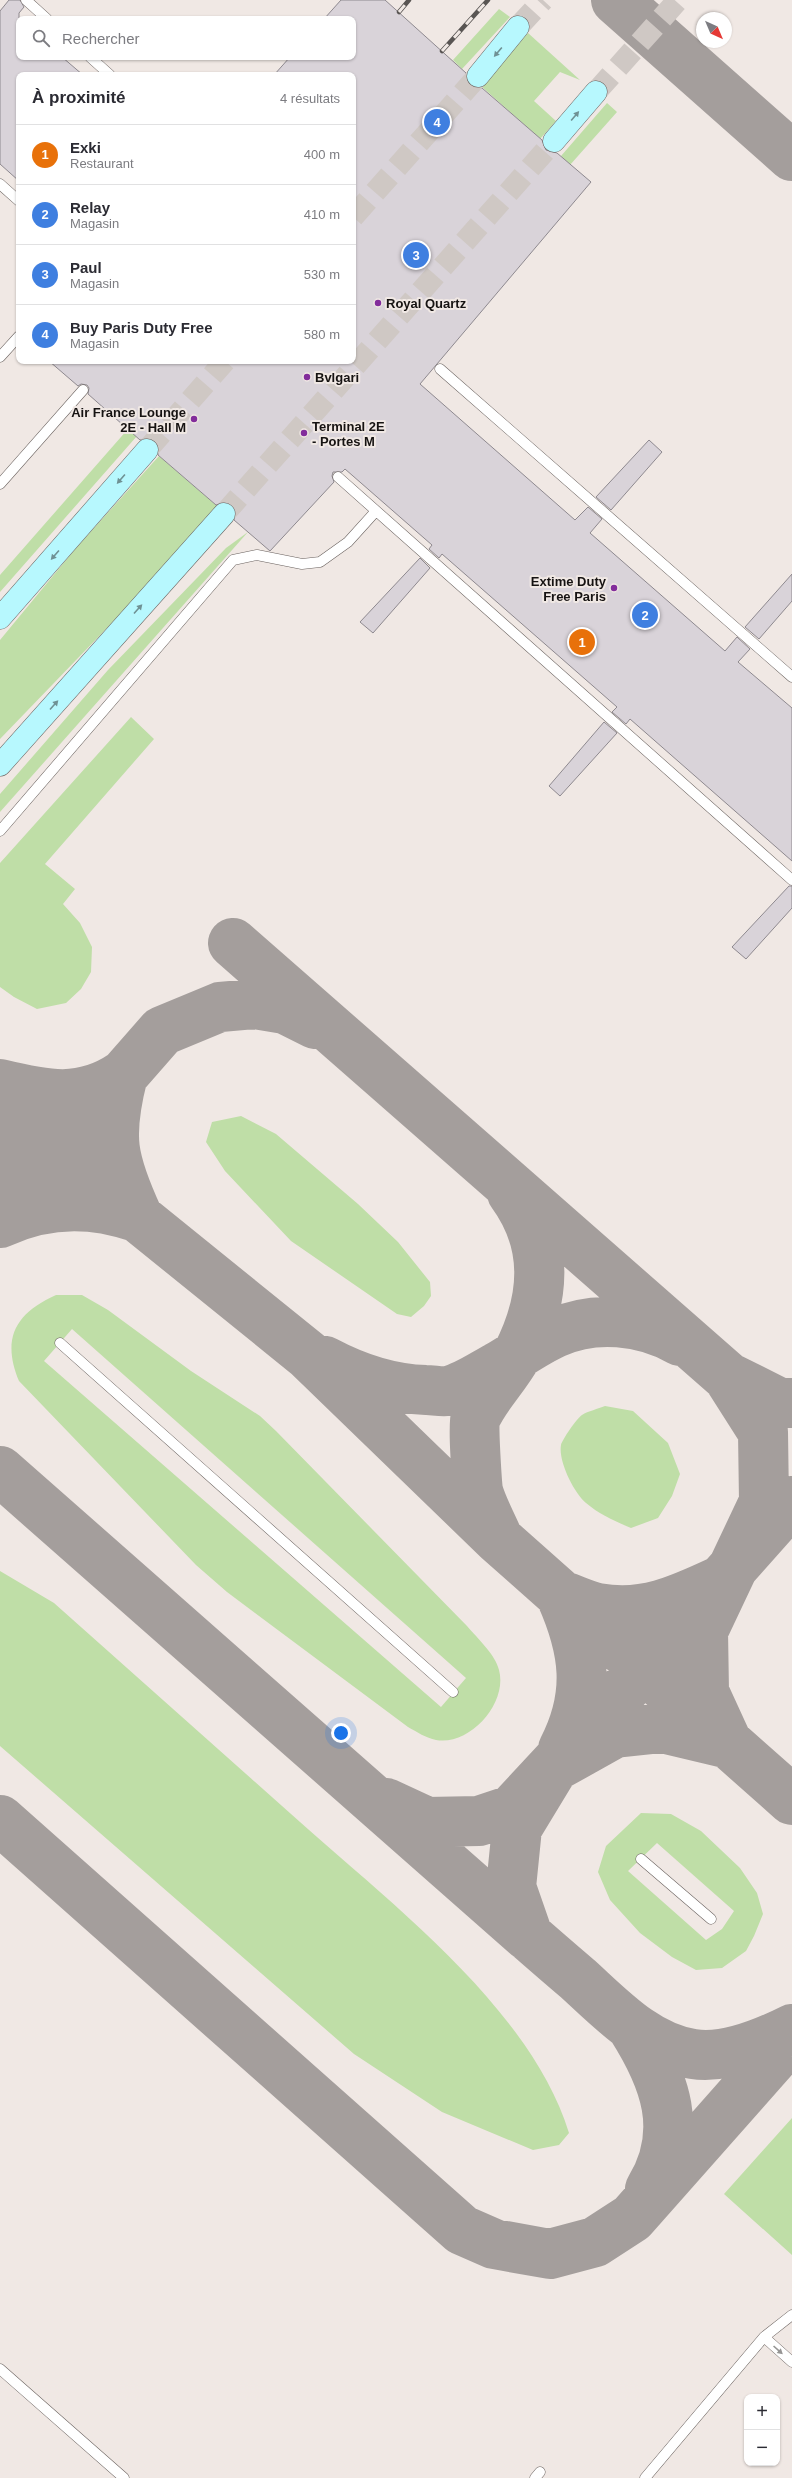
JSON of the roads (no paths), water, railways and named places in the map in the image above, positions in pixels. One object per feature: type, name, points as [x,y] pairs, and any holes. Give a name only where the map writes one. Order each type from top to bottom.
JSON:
[{"type":"main road","points":[[478,76],[518,28]]},
{"type":"main road","points":[[554,141],[596,92]]},
{"type":"main road","points":[[0,618],[147,450]]},
{"type":"main road","points":[[0,765],[224,514]]},
{"type":"main road","points":[[0,758],[34,728]]},
{"type":"lane","points":[[26,0],[44,16]]},
{"type":"lane","points":[[93,60],[107,72]]},
{"type":"lane","points":[[0,184],[16,198]]},
{"type":"lane","points":[[0,357],[16,339]]},
{"type":"lane","points":[[440,369],[792,677]]},
{"type":"lane","points":[[0,484],[82,390]]},
{"type":"lane","points":[[338,477],[792,880]]},
{"type":"lane","points":[[0,831],[234,560],[257,555],[302,564],[320,562],[348,542],[376,511]]},
{"type":"lane","points":[[60,1343],[453,1692]]},
{"type":"lane","points":[[641,1859],[711,1919]]},
{"type":"lane","points":[[645,2478],[764,2337],[792,2315]]},
{"type":"lane","points":[[764,2337],[792,2362]]},
{"type":"lane","points":[[0,2369],[124,2478]]},
{"type":"tunnel","points":[[518,27],[543,0]]},
{"type":"tunnel","points":[[596,92],[678,0]]},
{"type":"tunnel","points":[[356,214],[478,76]]},
{"type":"tunnel","points":[[224,514],[554,141]]},
{"type":"tunnel","points":[[147,450],[222,364]]},
{"type":"railway","points":[[399,12],[409,0]]},
{"type":"railway","points":[[442,51],[488,0]]},
{"type":"place","name":"Buy Paris Duty Free","points":[[437,122]]},
{"type":"place","name":"Paul","points":[[416,255]]},
{"type":"place","name":"Royal Quartz","points":[[378,303]]},
{"type":"place","name":"Bvlgari","points":[[307,377]]},
{"type":"place","name":"Air France Lounge 2E - Hall M","points":[[194,419]]},
{"type":"place","name":"Terminal 2E - Portes M","points":[[304,433]]},
{"type":"place","name":"Extime Duty Free Paris","points":[[614,588]]},
{"type":"place","name":"Relay","points":[[645,615]]},
{"type":"place","name":"Exki","points":[[582,642]]}]
